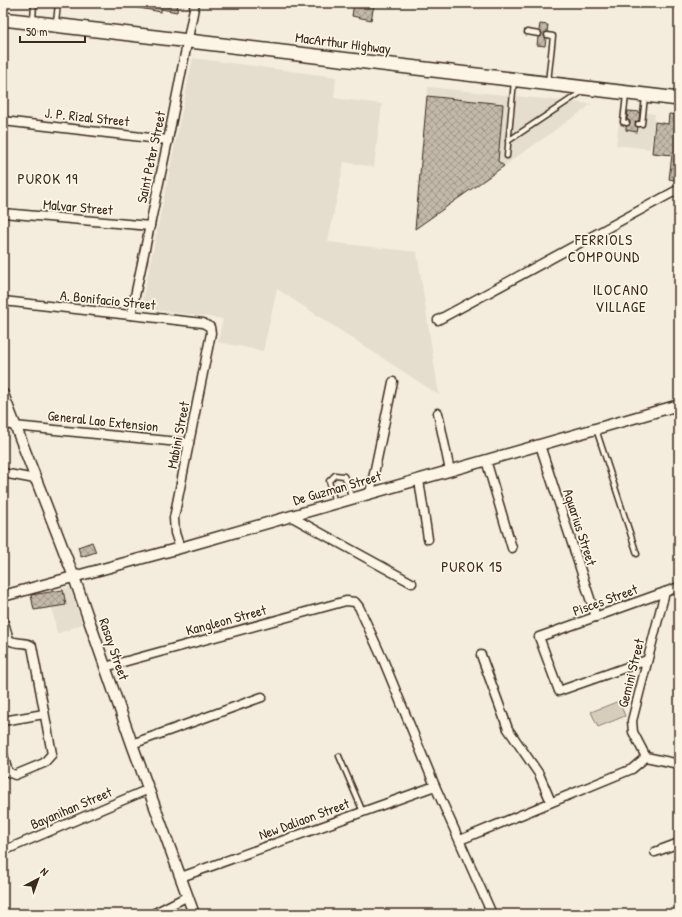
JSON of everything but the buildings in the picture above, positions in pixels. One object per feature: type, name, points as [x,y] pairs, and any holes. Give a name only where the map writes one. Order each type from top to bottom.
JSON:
[{"type":"highway","name":"MacArthur Highway","points":[[3,19],[679,99]]},
{"type":"street","name":"Saint Peter Street","points":[[131,315],[195,3]]},
{"type":"street","name":"J. P. Rizal Street","points":[[3,121],[168,140]]},
{"type":"street","points":[[438,320],[679,189]]},
{"type":"street","name":"Malvar Street","points":[[3,213],[150,226]]},
{"type":"street","name":"A. Bonifacio Street","points":[[3,302],[131,315],[203,324],[210,327]]},
{"type":"street","name":"Mabini Street","points":[[180,548],[175,533],[174,518],[212,334],[210,327]]},
{"type":"street","points":[[370,493],[393,382]]},
{"type":"street","name":"Rasay Street","points":[[3,394],[14,426],[74,577],[132,744],[194,914]]},
{"type":"street","name":"De Guzman Street","points":[[3,596],[180,548],[679,405]]},
{"type":"street","points":[[438,413],[450,471]]},
{"type":"street","name":"General Lao Extension","points":[[3,423],[14,426],[190,443]]},
{"type":"street","name":"Aquarius Street","points":[[540,445],[596,617]]},
{"type":"street","points":[[486,460],[512,548]]},
{"type":"street","points":[[3,473],[35,479]]},
{"type":"street","points":[[419,480],[428,539]]},
{"type":"street","points":[[290,516],[412,584]]},
{"type":"street","name":"Pisces Street","points":[[647,660],[559,692],[539,637],[679,587]]},
{"type":"street","name":"Gemini Street","points":[[646,757],[635,737],[632,726],[647,660],[665,592]]},
{"type":"street","name":"Kangleon Street","points":[[105,667],[346,601],[355,602],[359,607],[384,662],[435,786]]},
{"type":"street","points":[[3,619],[10,640],[17,644],[28,644],[32,646],[52,754],[48,761],[18,774],[12,775],[6,769],[3,755]]},
{"type":"street","points":[[481,655],[508,729],[539,774],[551,802]]},
{"type":"street","points":[[132,744],[262,697]]},
{"type":"street","points":[[3,721],[44,714]]},
{"type":"street","points":[[460,840],[632,769],[646,757],[679,764]]},
{"type":"street","points":[[435,786],[492,914]]},
{"type":"street","name":"New Daliaon Street","points":[[181,877],[435,786]]},
{"type":"street","name":"Bayanihan Street","points":[[3,851],[149,789]]},
{"type":"street","points":[[656,852],[679,843]]},
{"type":"street","points":[[153,914],[188,896]]},
{"type":"lane","points":[[33,22],[34,3]]},
{"type":"lane","points":[[56,25],[58,3]]},
{"type":"lane","points":[[527,32],[539,34]]},
{"type":"lane","points":[[547,35],[553,36],[548,83]]},
{"type":"lane","points":[[507,156],[514,79]]},
{"type":"lane","points":[[508,141],[588,88]]},
{"type":"lane","points":[[626,92],[623,122],[627,123]]},
{"type":"lane","points":[[638,124],[642,124],[645,95]]},
{"type":"lane","points":[[596,429],[637,554]]},
{"type":"lane","points":[[335,503],[329,481],[335,475],[344,476],[346,479],[351,499]]},
{"type":"lane","points":[[338,756],[363,812]]},
{"type":"shaded area","points":[[193,58],[336,77],[334,98],[382,104],[374,167],[344,162],[328,242],[417,252],[439,395],[277,289],[263,351],[218,342],[223,319],[141,308]]},
{"type":"shaded area","points":[[428,87],[592,104],[415,229]]},
{"type":"shaded area","points":[[621,109],[655,114],[650,149],[616,145]]},
{"type":"shaded area","points":[[70,587],[82,624],[57,634],[49,592]]},
{"type":"shaded area","points":[[619,701],[625,716],[598,727],[591,712]]},
{"type":"district","name":"PUROK 19","points":[[48,179]]},
{"type":"district","name":"FERRIOLS COMPOUND","points":[[604,248]]},
{"type":"district","name":"ILOCANO VILLAGE","points":[[621,298]]},
{"type":"district","name":"PUROK 15","points":[[472,567]]}]
